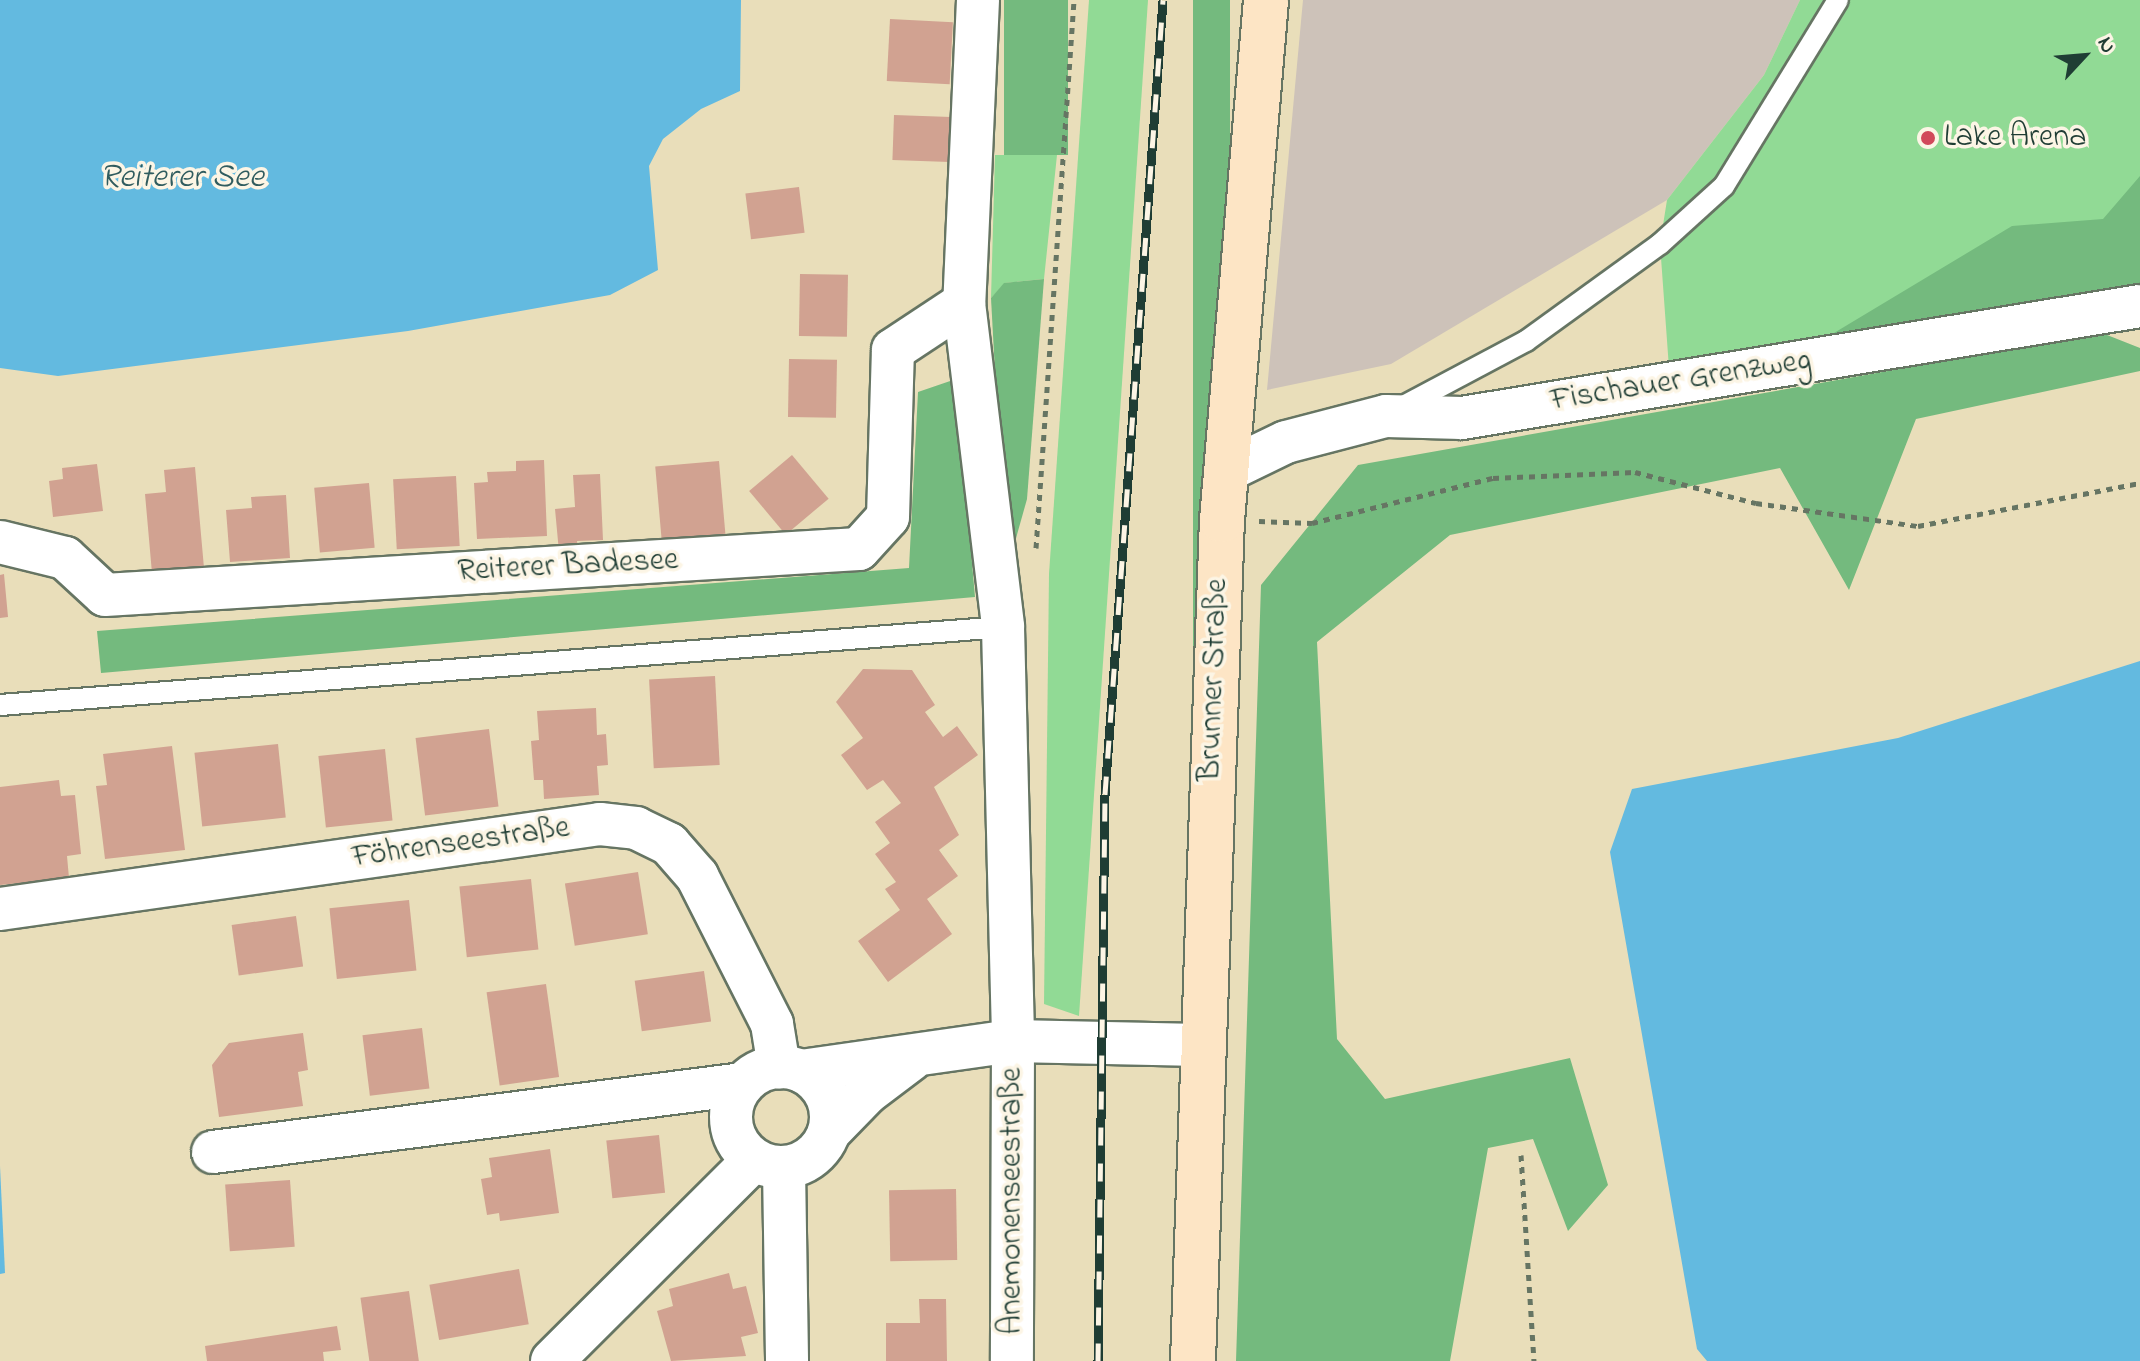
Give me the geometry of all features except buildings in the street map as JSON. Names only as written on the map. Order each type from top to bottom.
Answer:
[{"type":"main road","name":"Brunner Straße","points":[[1193,1361],[1200,1045],[1222,520],[1266,0]]},
{"type":"street","points":[[978,0],[964,303],[1003,627],[1013,1041]]},
{"type":"street","name":"Reiterer Badesee","points":[[0,542],[65,558],[105,595],[859,549],[888,517],[893,350],[964,303]]},
{"type":"street","name":"Fischauer Grenzweg","points":[[1228,470],[1286,442],[1386,416],[1462,418],[2140,306]]},
{"type":"street","name":"Föhrenseestraße","points":[[0,909],[600,824],[636,828],[669,844],[697,876],[772,1024],[774,1074]]},
{"type":"street","points":[[213,1152],[774,1074],[913,1058],[1013,1041],[1200,1045]]},
{"type":"street","name":"Anemonenseestraße","points":[[1012,1361],[1013,1041]]},
{"type":"street","points":[[552,1361],[769,1164],[812,1157],[829,1132],[867,1093],[913,1058]]},
{"type":"street","points":[[774,1074],[823,1090],[832,1118],[829,1132]]},
{"type":"street","points":[[774,1074],[734,1099],[733,1133],[769,1164],[787,1361]]},
{"type":"lane","points":[[1386,416],[1526,341],[1660,244],[1724,186],[1838,0]]},
{"type":"lane","points":[[0,705],[1003,627]]},
{"type":"path","points":[[999,583],[1034,577],[1074,0]]},
{"type":"path","points":[[1222,520],[1312,523],[1493,478],[1635,472],[1756,503],[1918,526],[2140,483]]},
{"type":"path","points":[[1521,1155],[1534,1361]]},
{"type":"shaded area","points":[[1303,0],[1800,0],[1764,75],[1667,200],[1391,364],[1267,390]]},
{"type":"green space","points":[[1004,0],[1068,0],[1068,155],[1004,155]]},
{"type":"green space","points":[[1089,0],[1148,0],[1079,1016],[1044,1004],[1049,574]]},
{"type":"green space","points":[[1193,0],[1230,0],[1230,997],[1193,997]]},
{"type":"green space","name":"Lake Arena","points":[[1800,0],[2140,0],[2140,299],[1669,368],[1660,244],[1667,200],[1764,75]]},
{"type":"green space","points":[[995,155],[1057,155],[1044,279],[1005,283],[991,298]]},
{"type":"green space","points":[[2140,176],[2140,299],[1809,348],[2012,226],[2103,219]]},
{"type":"green space","points":[[1044,279],[1027,499],[1006,574],[991,298],[1004,283]]},
{"type":"green space","points":[[2102,333],[2140,348],[2140,371],[1916,419],[1849,590],[1780,468],[1450,535],[1317,642],[1337,1039],[1385,1099],[1570,1058],[1608,1185],[1568,1231],[1533,1139],[1488,1148],[1450,1361],[1236,1361],[1261,585],[1358,465]]},
{"type":"green space","points":[[956,379],[975,597],[101,673],[97,631],[909,568],[918,392]]},
{"type":"water","name":"Reiterer See","points":[[0,0],[741,0],[740,91],[701,109],[663,139],[649,166],[658,270],[610,295],[408,331],[58,376],[0,368]]},
{"type":"water","points":[[2140,661],[2140,1361],[1707,1361],[1697,1349],[1610,852],[1632,789],[1898,738]]},
{"type":"water","points":[[0,1166],[5,1273],[0,1274]]},
{"type":"railway","points":[[1098,1361],[1105,794],[1163,0]]},
{"type":"place","name":"Lake Arena","points":[[1928,138]]}]
